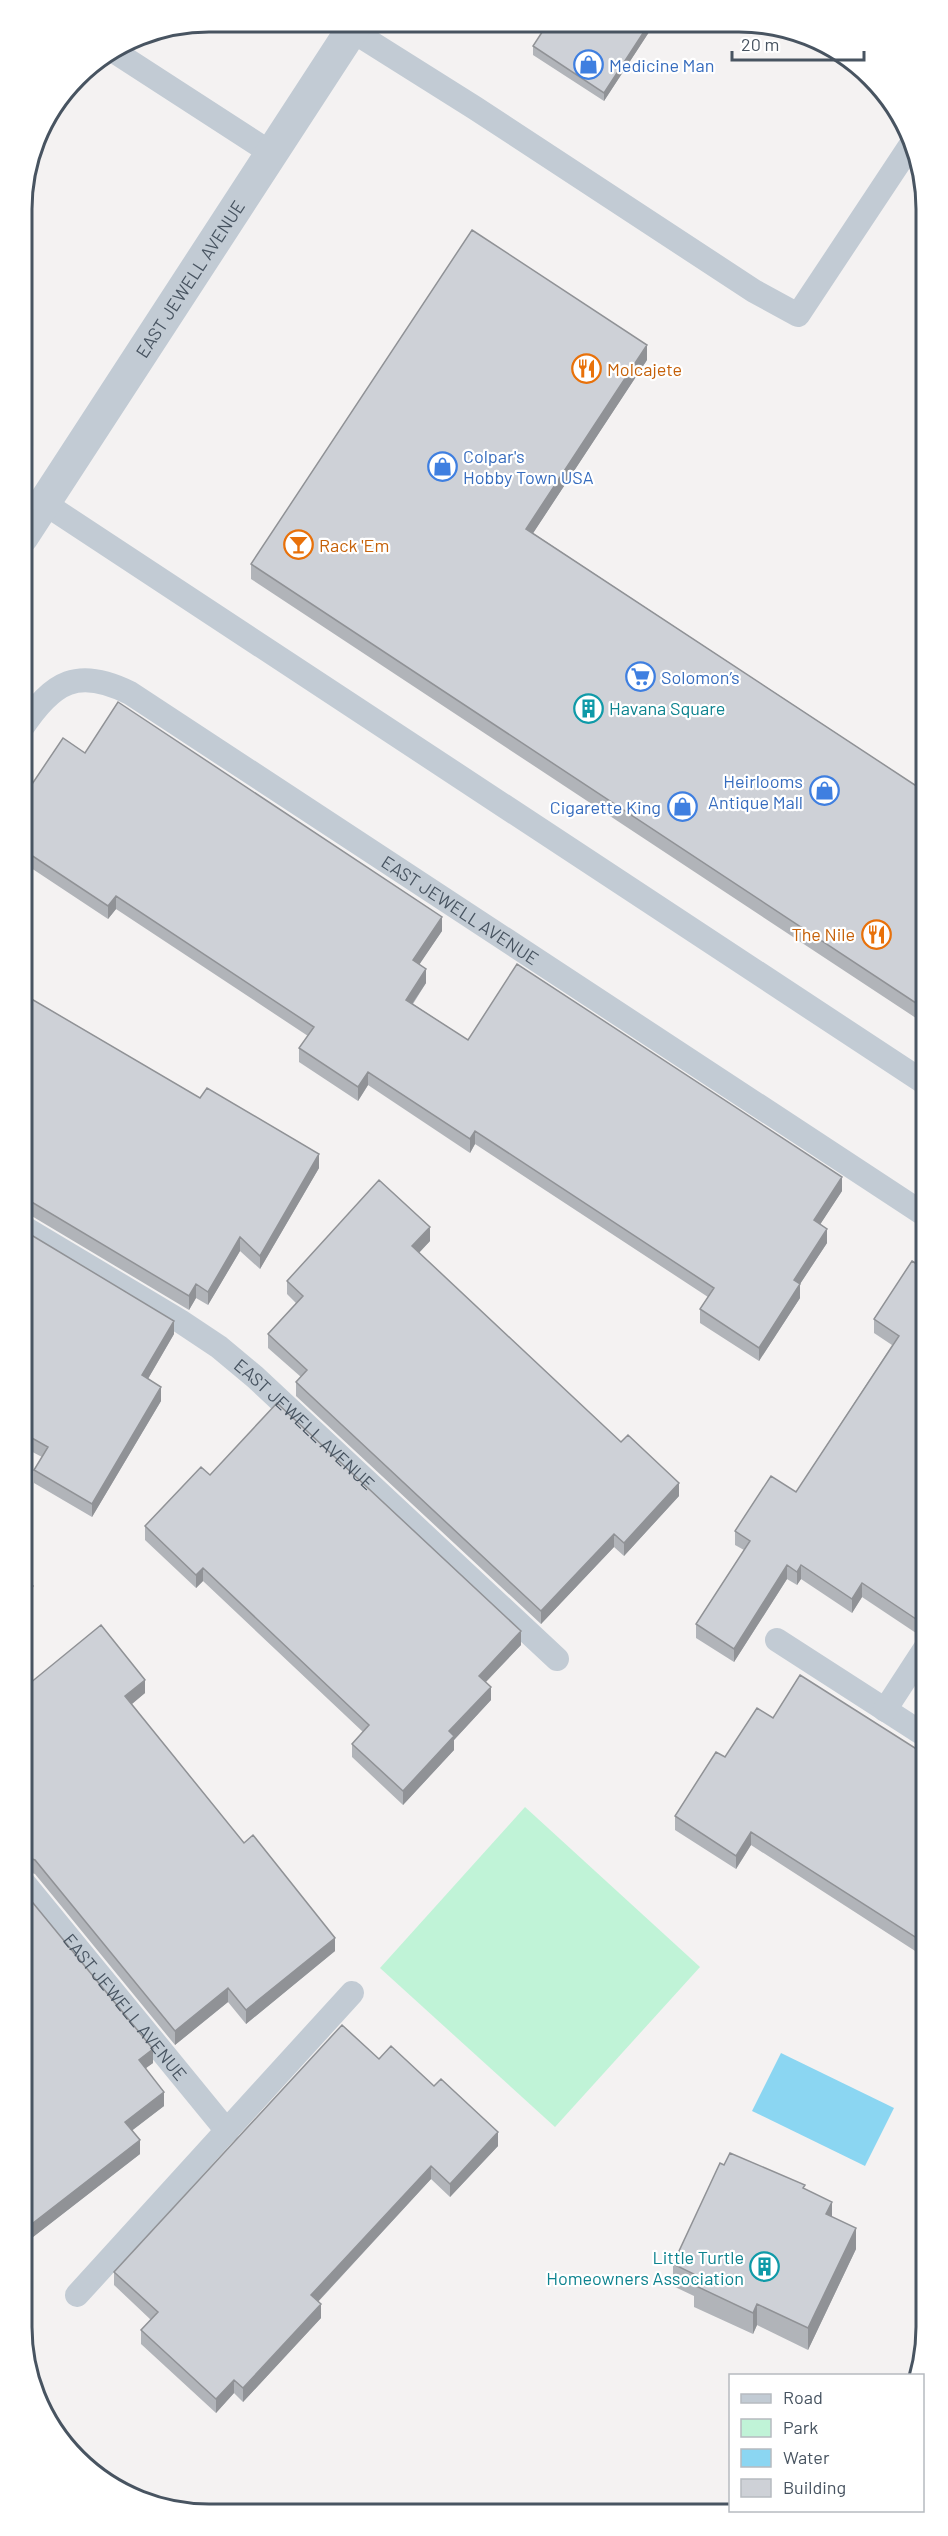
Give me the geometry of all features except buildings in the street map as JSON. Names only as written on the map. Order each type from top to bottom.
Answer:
[{"type":"street","name":"EAST JEWELL AVENUE","points":[[32,522],[350,32]]},
{"type":"lane","points":[[363,32],[453,94],[754,291],[798,315],[906,152]]},
{"type":"lane","points":[[119,56],[271,153]]},
{"type":"lane","points":[[44,503],[916,1077]]},
{"type":"lane","name":"EAST JEWELL AVENUE","points":[[32,715],[45,698],[63,684],[76,679],[101,681],[130,693],[916,1209]]},
{"type":"lane","name":"EAST JEWELL AVENUE","points":[[32,1232],[180,1321],[228,1354],[557,1659]]},
{"type":"lane","points":[[777,1640],[916,1730]]},
{"type":"lane","points":[[885,1710],[916,1662]]},
{"type":"lane","name":"EAST JEWELL AVENUE","points":[[31,1891],[226,2131]]},
{"type":"lane","points":[[77,2295],[352,1993]]},
{"type":"green space","points":[[525,1807],[700,1967],[555,2127],[380,1968]]},
{"type":"water","points":[[781,2053],[894,2108],[865,2166],[752,2111]]},
{"type":"place","name":"Medicine Man","points":[[588,65]]},
{"type":"place","name":"Molcajete","points":[[586,369]]},
{"type":"place","name":"Colpar's Hobby Town USA","points":[[442,466]]},
{"type":"place","name":"Rack 'Em","points":[[298,545]]},
{"type":"place","name":"Solomon’s","points":[[640,677]]},
{"type":"place","name":"Havana Square","points":[[588,708]]},
{"type":"place","name":"Heirlooms Antique Mall","points":[[824,791]]},
{"type":"place","name":"Cigarette King","points":[[682,807]]},
{"type":"place","name":"The Nile","points":[[876,934]]},
{"type":"place","name":"Little Turtle Homeowners Association","points":[[765,2267]]}]
